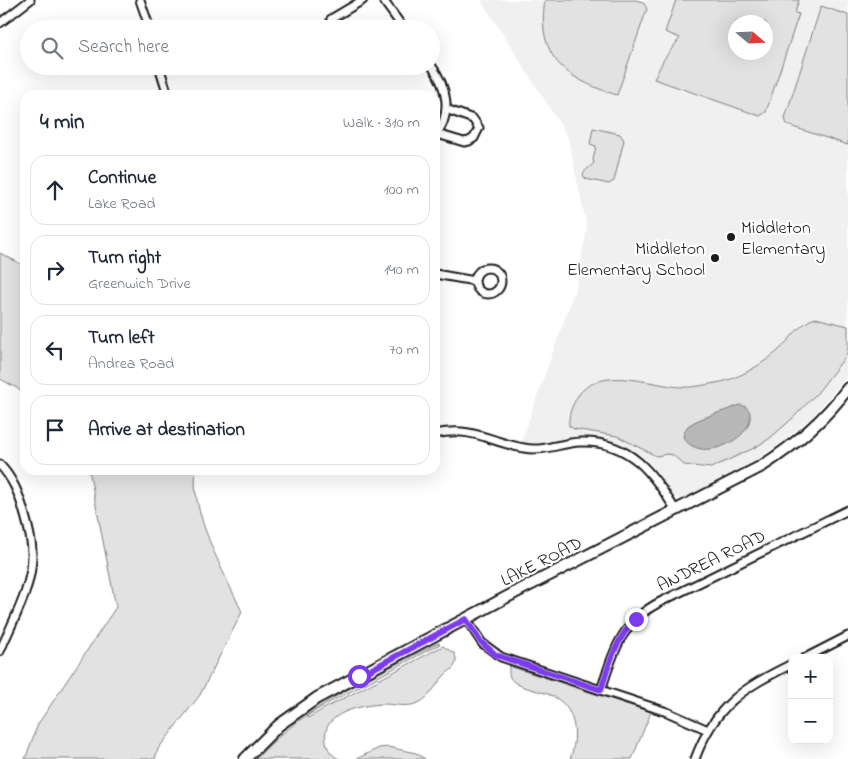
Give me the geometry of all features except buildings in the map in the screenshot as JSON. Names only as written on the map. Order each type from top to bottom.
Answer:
[{"type":"street","points":[[0,24],[30,0]]},
{"type":"street","points":[[140,0],[147,20]]},
{"type":"street","points":[[331,19],[363,0]]},
{"type":"street","points":[[383,0],[397,20]]},
{"type":"street","points":[[162,75],[166,90]]},
{"type":"street","points":[[437,75],[443,85],[446,109],[445,118],[440,127]]},
{"type":"street","points":[[440,136],[464,142],[469,141],[478,134],[479,128],[473,119],[446,109]]},
{"type":"street","points":[[440,275],[475,281]]},
{"type":"street","name":"LAKE ROAD","points":[[245,759],[276,727],[312,701],[466,619],[751,473],[778,456],[820,420],[848,388]]},
{"type":"street","points":[[440,433],[473,433],[524,448],[535,449],[580,442],[592,442],[610,447],[627,454],[646,467],[676,511]]},
{"type":"street","points":[[0,465],[11,479],[19,496],[29,530],[32,555],[29,582],[0,651]]},
{"type":"street","name":"ANDREA ROAD","points":[[601,690],[619,639],[627,627],[644,612],[848,510]]},
{"type":"street","points":[[466,619],[480,641],[496,655],[675,714],[708,730]]},
{"type":"street","points":[[812,654],[848,636]]},
{"type":"street","points":[[695,759],[708,730],[722,710],[742,691],[788,666]]},
{"type":"shaded area","name":"Middleton Elementary School","points":[[481,0],[848,0],[848,375],[813,416],[777,446],[745,467],[682,499],[674,497],[649,463],[636,453],[616,444],[586,437],[536,443],[521,442],[576,287],[587,228],[568,137]]},
{"type":"shaded area","points":[[545,0],[636,0],[643,2],[647,9],[617,95],[583,82],[558,63],[550,51],[545,37],[543,20]]},
{"type":"shaded area","points":[[676,0],[799,0],[795,13],[799,14],[766,112],[760,116],[654,79],[664,59],[680,38],[665,32]]},
{"type":"shaded area","points":[[821,6],[848,15],[848,145],[787,125],[785,118]]},
{"type":"shaded area","points":[[593,128],[620,134],[624,140],[614,181],[609,184],[586,179],[583,176],[584,172],[594,163],[596,146],[590,144]]},
{"type":"shaded area","points":[[0,253],[20,263],[20,391],[0,379]]},
{"type":"shaded area","points":[[816,318],[848,326],[848,351],[845,357],[818,392],[769,439],[711,468],[684,465],[673,455],[656,456],[617,436],[574,429],[569,426],[569,418],[577,397],[587,387],[598,381],[626,379],[685,387],[723,382],[765,361],[779,350],[800,327]]},
{"type":"shaded area","points":[[739,405],[744,406],[750,413],[748,426],[742,434],[728,444],[711,449],[695,448],[683,437],[686,428],[693,423]]},
{"type":"shaded area","points":[[90,475],[196,475],[195,486],[203,523],[218,561],[242,612],[200,695],[158,749],[155,759],[25,759],[38,724],[116,607]]},
{"type":"shaded area","points":[[438,643],[440,644],[307,716],[308,718],[443,646],[455,654],[456,664],[454,667],[422,701],[410,705],[383,704],[365,706],[355,708],[336,717],[326,731],[326,741],[330,752],[339,759],[256,759],[275,740],[318,707],[365,680]]},
{"type":"shaded area","points":[[509,666],[651,712],[632,759],[570,759],[573,750],[574,731],[573,722],[565,706],[550,695],[517,684],[510,678]]},
{"type":"shaded area","points":[[388,747],[416,753],[425,759],[356,759],[379,748]]},
{"type":"place","name":"Middleton Elementary","points":[[731,237]]},
{"type":"place","name":"Middleton Elementary School","points":[[715,258]]},
{"type":"route","points":[[359,676],[466,619],[480,641],[496,655],[601,690],[618,642],[625,630],[636,619]]}]
